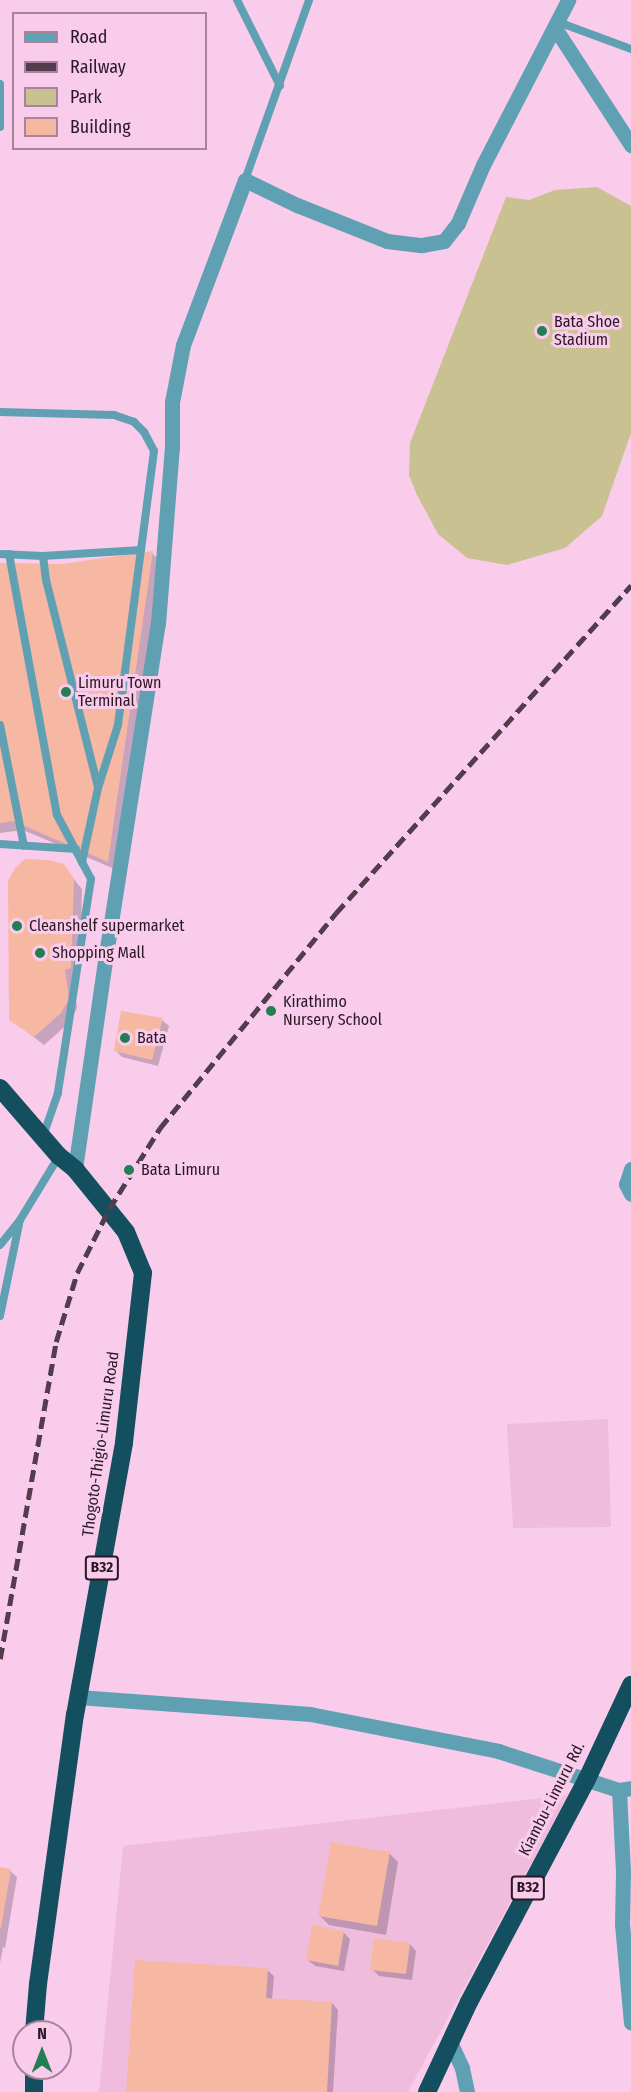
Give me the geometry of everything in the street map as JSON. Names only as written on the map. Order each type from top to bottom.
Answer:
[{"type":"highway","name":"Thogoto-Thigio-Limuru Road","points":[[0,1088],[42,1138],[75,1169],[126,1232],[143,1273],[124,1443],[78,1697],[35,2020]]},
{"type":"highway","name":"Kiambu-Limuru Rd.","points":[[427,2092],[528,1888],[587,1779],[631,1685]]},
{"type":"street","points":[[75,1169],[106,948],[158,624],[172,448],[172,402],[183,345],[244,180],[297,205],[387,241],[422,245],[444,241],[458,223],[483,165],[568,0]]},
{"type":"street","points":[[556,25],[631,145]]},
{"type":"street","points":[[631,1169],[626,1184],[631,1194]]},
{"type":"street","points":[[78,1697],[310,1714],[498,1751],[625,1789],[622,1924],[631,2023]]},
{"type":"street","points":[[450,2042],[462,2067],[467,2092]]},
{"type":"lane","points":[[237,0],[280,86]]},
{"type":"lane","points":[[244,180],[280,86],[309,0]]},
{"type":"lane","points":[[556,25],[631,49]]},
{"type":"lane","points":[[0,84],[0,127]]},
{"type":"lane","points":[[0,412],[114,415],[134,422],[144,432],[154,451],[118,724],[98,788],[82,862]]},
{"type":"lane","points":[[0,554],[43,556],[141,550]]},
{"type":"lane","points":[[9,554],[57,815],[91,879],[58,1093],[42,1138]]},
{"type":"lane","points":[[43,556],[46,580],[98,788]]},
{"type":"lane","points":[[0,725],[24,846]]},
{"type":"lane","points":[[0,844],[76,849]]},
{"type":"lane","points":[[0,1245],[20,1220],[59,1156]]},
{"type":"lane","points":[[0,1316],[20,1220]]},
{"type":"shaded area","points":[[608,1419],[611,1527],[513,1528],[507,1424]]},
{"type":"shaded area","points":[[568,1795],[408,2092],[99,2092],[123,1846]]},
{"type":"green space","name":"Bata Shoe Stadium","points":[[597,187],[631,206],[631,433],[602,516],[565,548],[507,565],[467,558],[438,534],[417,495],[409,475],[410,443],[506,197],[529,200],[555,190]]},
{"type":"building","name":"Limuru Town Terminal","points":[[153,551],[108,862],[13,821],[0,823],[0,563],[61,564]]},
{"type":"building","name":"Shopping Mall","points":[[25,859],[49,860],[64,864],[74,879],[71,968],[65,970],[69,999],[61,1013],[34,1037],[9,1020],[8,881],[15,868]]},
{"type":"building","points":[[121,1011],[163,1018],[152,1060],[114,1051]]},
{"type":"building","points":[[331,1842],[390,1852],[377,1926],[318,1916]]},
{"type":"building","points":[[0,1867],[11,1869],[1,1928],[0,1928]]},
{"type":"building","points":[[312,1925],[344,1931],[338,1966],[306,1960]]},
{"type":"building","points":[[374,1938],[410,1943],[406,1974],[370,1970]]},
{"type":"building","points":[[135,1960],[268,1968],[266,1998],[332,2002],[327,2092],[126,2092]]},
{"type":"railway","points":[[0,1659],[56,1342],[77,1273],[109,1209],[160,1128],[336,913],[631,585]]},
{"type":"place","name":"Bata Shoe Stadium","points":[[542,331]]},
{"type":"place","name":"Limuru Town Terminal","points":[[66,692]]},
{"type":"place","name":"Cleanshelf supermarket","points":[[17,926]]},
{"type":"place","name":"Shopping Mall","points":[[40,953]]},
{"type":"place","name":"Kirathimo Nursery School","points":[[271,1011]]},
{"type":"place","name":"Bata","points":[[125,1038]]},
{"type":"place","name":"Bata Limuru","points":[[129,1170]]}]
